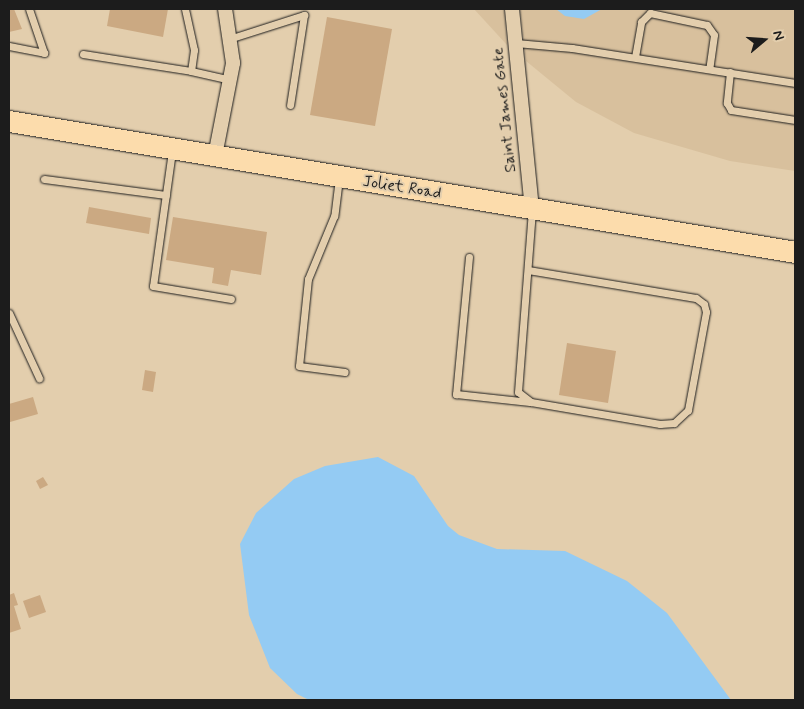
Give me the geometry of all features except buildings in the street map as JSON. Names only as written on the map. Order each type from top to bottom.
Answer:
[{"type":"main road","name":"Joliet Road","points":[[9,121],[339,178],[795,252]]},
{"type":"street","points":[[215,156],[231,80],[232,38],[225,9]]},
{"type":"street","name":"Saint James Gate","points":[[512,9],[532,209]]},
{"type":"lane","points":[[9,46],[44,53],[29,9]]},
{"type":"lane","points":[[185,9],[194,50],[191,71]]},
{"type":"lane","points":[[635,58],[641,22],[650,13],[707,25],[714,35],[709,69]]},
{"type":"lane","points":[[232,38],[304,15],[290,104]]},
{"type":"lane","points":[[516,43],[635,58],[795,83]]},
{"type":"lane","points":[[83,54],[191,71],[231,80]]},
{"type":"lane","points":[[730,72],[727,103],[731,110],[795,120]]},
{"type":"lane","points":[[172,148],[153,286],[231,299]]},
{"type":"lane","points":[[339,178],[334,216],[308,279],[299,366],[345,372]]},
{"type":"lane","points":[[44,179],[166,195]]},
{"type":"lane","points":[[531,402],[518,392],[517,379],[532,209]]},
{"type":"lane","points":[[469,257],[456,394],[531,402],[660,424],[674,423],[688,410],[694,394],[706,312],[704,304],[696,298],[528,270]]},
{"type":"lane","points":[[9,313],[39,378]]},
{"type":"shaded area","points":[[474,9],[504,9],[507,45]]},
{"type":"shaded area","points":[[520,9],[795,9],[795,171],[730,161],[634,133],[576,102],[526,61]]},
{"type":"water","points":[[556,9],[602,9],[584,19],[565,16]]},
{"type":"water","points":[[378,457],[414,476],[448,526],[459,535],[497,549],[565,551],[627,581],[667,613],[731,700],[309,700],[297,694],[270,668],[249,615],[240,544],[256,513],[294,479],[325,466]]}]
